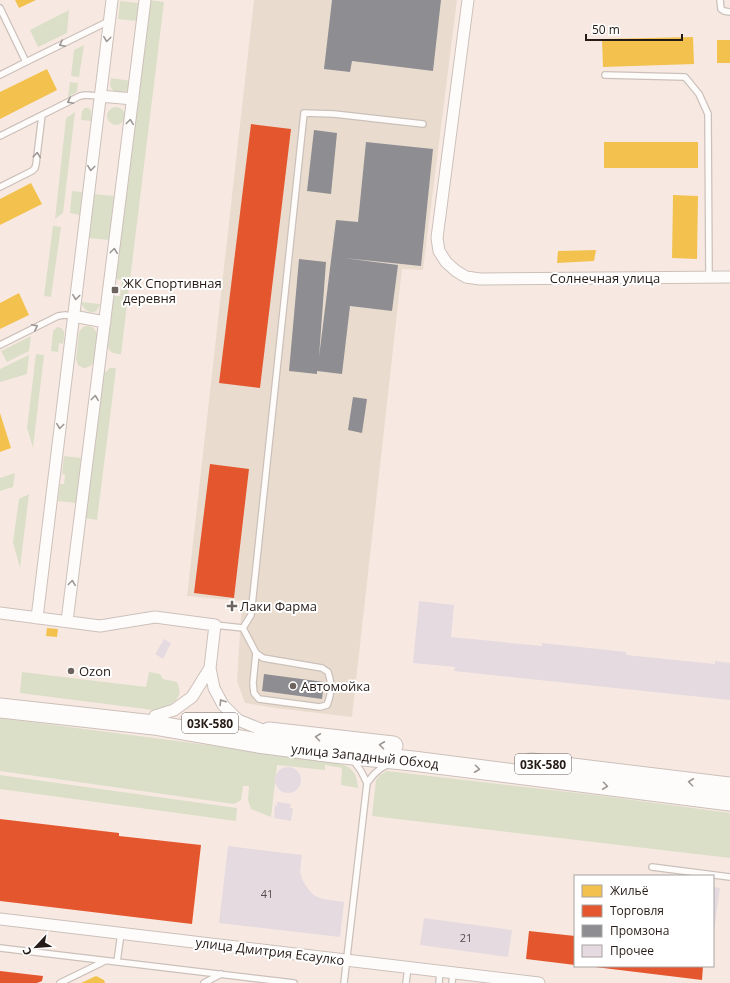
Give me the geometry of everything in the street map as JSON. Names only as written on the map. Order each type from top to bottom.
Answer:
[{"type":"highway","name":"улица Западный Обход","points":[[0,696],[264,731],[730,787]]},
{"type":"highway","name":"улица Западный Обход","points":[[0,708],[154,725],[258,743],[400,759],[730,801]]},
{"type":"street","points":[[37,618],[112,0]]},
{"type":"street","points":[[67,621],[145,0]]},
{"type":"street","name":"Солнечная улица","points":[[468,0],[437,238],[439,251],[446,262],[466,277],[480,279],[730,277]]},
{"type":"street","points":[[100,96],[133,100]]},
{"type":"street","points":[[73,316],[105,322]]},
{"type":"street","points":[[0,613],[100,626],[155,617],[215,624],[210,668],[214,688],[223,706],[238,720],[264,731]]},
{"type":"street","points":[[155,716],[174,710],[192,697],[210,668]]},
{"type":"street","name":"улица Дмитрия Есаулко","points":[[0,919],[440,971],[453,978],[539,983]]},
{"type":"lane","points":[[720,0],[721,9],[730,12]]},
{"type":"lane","points":[[0,8],[26,62]]},
{"type":"lane","points":[[0,75],[109,20]]},
{"type":"lane","points":[[605,75],[685,77],[699,94],[708,114],[709,277]]},
{"type":"lane","points":[[0,136],[80,96],[100,96]]},
{"type":"lane","points":[[243,628],[250,615],[304,113],[334,114],[423,124]]},
{"type":"lane","points":[[0,187],[32,171],[35,168],[42,115]]},
{"type":"lane","points":[[0,345],[58,316],[73,316]]},
{"type":"lane","points":[[215,624],[243,628]]},
{"type":"lane","points":[[243,628],[256,653],[263,658],[322,668],[328,672],[332,682],[328,705],[320,707],[260,699],[254,693],[252,683],[256,653]]},
{"type":"lane","points":[[347,754],[354,760],[367,783]]},
{"type":"lane","points":[[344,983],[367,783],[372,775],[381,768],[400,759]]},
{"type":"lane","points":[[652,867],[730,877]]},
{"type":"lane","points":[[117,962],[121,933]]},
{"type":"lane","points":[[0,948],[294,983]]},
{"type":"lane","points":[[60,983],[105,961]]},
{"type":"lane","points":[[406,983],[408,967]]},
{"type":"lane","points":[[438,983],[440,971]]},
{"type":"lane","points":[[204,983],[222,974]]},
{"type":"lane","points":[[228,975],[232,983]]},
{"type":"shaded area","points":[[254,0],[457,0],[423,270],[402,269],[352,717],[245,703],[237,681],[242,601],[187,596]]},
{"type":"green space","points":[[150,0],[164,2],[121,354],[119,354],[111,352],[108,346],[114,296],[120,296],[122,280],[116,279]]},
{"type":"green space","points":[[120,1],[139,3],[137,21],[118,19]]},
{"type":"green space","points":[[69,10],[67,33],[38,47],[30,30]]},
{"type":"green space","points":[[84,45],[79,77],[71,76],[74,50]]},
{"type":"green space","points":[[111,78],[131,81],[125,92],[116,92],[111,88]]},
{"type":"green space","points":[[70,82],[78,83],[77,92],[68,97]]},
{"type":"green space","points":[[112,107],[120,107],[125,112],[123,123],[120,125],[112,125],[107,120],[107,112]]},
{"type":"green space","points":[[85,108],[91,110],[91,121],[81,120],[82,111]]},
{"type":"green space","points":[[75,112],[63,213],[55,219],[66,118]]},
{"type":"green space","points":[[72,191],[82,192],[80,215],[70,213]]},
{"type":"green space","points":[[94,194],[114,196],[109,240],[89,238]]},
{"type":"green space","points":[[53,226],[61,227],[51,297],[44,296]]},
{"type":"green space","points":[[81,302],[100,304],[96,311],[90,312],[85,309]]},
{"type":"green space","points":[[86,326],[93,328],[97,334],[94,361],[87,368],[83,368],[78,365],[76,359],[79,332]]},
{"type":"green space","points":[[57,327],[64,331],[63,344],[59,343],[58,352],[51,351],[53,331]]},
{"type":"green space","points":[[31,336],[29,351],[7,362],[1,351]]},
{"type":"green space","points":[[36,354],[44,355],[33,448],[27,428]]},
{"type":"green space","points":[[29,355],[27,374],[0,382],[0,369]]},
{"type":"green space","points":[[110,368],[116,369],[97,520],[84,518],[102,375]]},
{"type":"green space","points":[[64,456],[81,458],[76,503],[58,501],[60,484],[64,484],[65,475],[62,474]]},
{"type":"green space","points":[[15,473],[13,487],[0,491],[0,478]]},
{"type":"green space","points":[[29,494],[20,568],[13,542],[19,499]]},
{"type":"green space","points":[[22,672],[146,687],[149,672],[160,674],[163,679],[177,682],[179,694],[177,699],[170,705],[153,710],[20,693]]},
{"type":"green space","points":[[0,718],[332,761],[351,769],[354,772],[358,788],[341,785],[342,768],[325,765],[325,770],[277,765],[271,817],[251,809],[248,800],[249,786],[243,786],[241,800],[234,804],[0,771]]},
{"type":"green space","points":[[387,771],[603,796],[730,813],[730,858],[372,816],[376,780],[380,775]]},
{"type":"green space","points":[[0,775],[237,808],[236,821],[0,789]]},
{"type":"building: Жильё","points":[[15,0],[36,0],[19,8]]},
{"type":"building: Жильё","points":[[693,37],[694,64],[603,67],[602,39]]},
{"type":"building: Жильё","points":[[717,40],[730,40],[730,63],[717,63]]},
{"type":"building: Жильё","points":[[47,69],[57,90],[0,119],[0,92]]},
{"type":"building: Жильё","points":[[604,142],[698,142],[698,168],[604,168]]},
{"type":"building: Жильё","points":[[31,183],[42,204],[0,225],[0,199]]},
{"type":"building: Жильё","points":[[673,195],[698,196],[697,259],[672,258]]},
{"type":"building: Жильё","points":[[596,250],[594,261],[557,263],[558,251]]},
{"type":"building: Жильё","points":[[19,293],[29,315],[0,329],[0,303]]},
{"type":"building: Жильё","points":[[0,413],[11,448],[0,452]]},
{"type":"building: Жильё","points":[[47,628],[58,629],[57,637],[46,636]]},
{"type":"building: Жильё","points":[[96,976],[104,980],[105,983],[81,983]]},
{"type":"building: Торговля","points":[[251,124],[291,129],[260,388],[219,383]]},
{"type":"building: Торговля","points":[[210,464],[249,469],[234,598],[194,593]]},
{"type":"building: Торговля","points":[[0,819],[119,833],[119,836],[201,845],[192,924],[0,901]]},
{"type":"building: Торговля","points":[[529,931],[574,936],[574,965],[526,959]]},
{"type":"building: Торговля","points":[[595,967],[703,967],[702,980]]},
{"type":"building: Торговля","points":[[0,971],[43,976],[42,981],[37,983],[0,983]]},
{"type":"building: Промзона","points":[[332,0],[441,0],[433,71],[352,61],[350,72],[324,69]]},
{"type":"building: Промзона","points":[[314,130],[337,133],[331,194],[307,191]]},
{"type":"building: Промзона","points":[[366,142],[433,149],[421,266],[344,258],[398,265],[392,311],[350,306],[342,374],[317,371],[317,374],[289,371],[299,259],[326,262],[319,357],[336,220],[358,222]]},
{"type":"building: Промзона","points":[[353,397],[367,399],[362,433],[348,430]]},
{"type":"building: Промзона","name":"Автомойка","points":[[264,674],[324,682],[322,699],[262,691]]},
{"type":"building: Прочее","points":[[419,601],[454,605],[451,637],[542,646],[542,643],[626,652],[626,655],[715,664],[715,661],[730,663],[730,700],[454,671],[455,667],[413,663]]},
{"type":"building: Прочее","points":[[164,639],[171,643],[163,659],[155,654]]},
{"type":"building: Прочее","points":[[288,767],[297,771],[301,780],[297,789],[288,793],[279,789],[275,780],[279,771]]},
{"type":"building: Прочее","points":[[277,802],[291,804],[290,808],[293,808],[291,821],[274,818],[275,805],[277,806]]},
{"type":"building: Прочее","points":[[228,846],[302,855],[300,872],[308,889],[315,896],[323,899],[344,902],[340,937],[219,923]]},
{"type":"building: Прочее","points":[[714,887],[720,888],[714,931]]},
{"type":"building: Прочее","points":[[424,918],[512,930],[508,957],[420,945]]},
{"type":"place","name":"ЖК Спортивная деревня","points":[[115,290]]},
{"type":"place","name":"Лаки Фарма","points":[[232,606]]},
{"type":"place","name":"Ozon","points":[[71,671]]},
{"type":"place","name":"Автомойка","points":[[293,686]]}]
